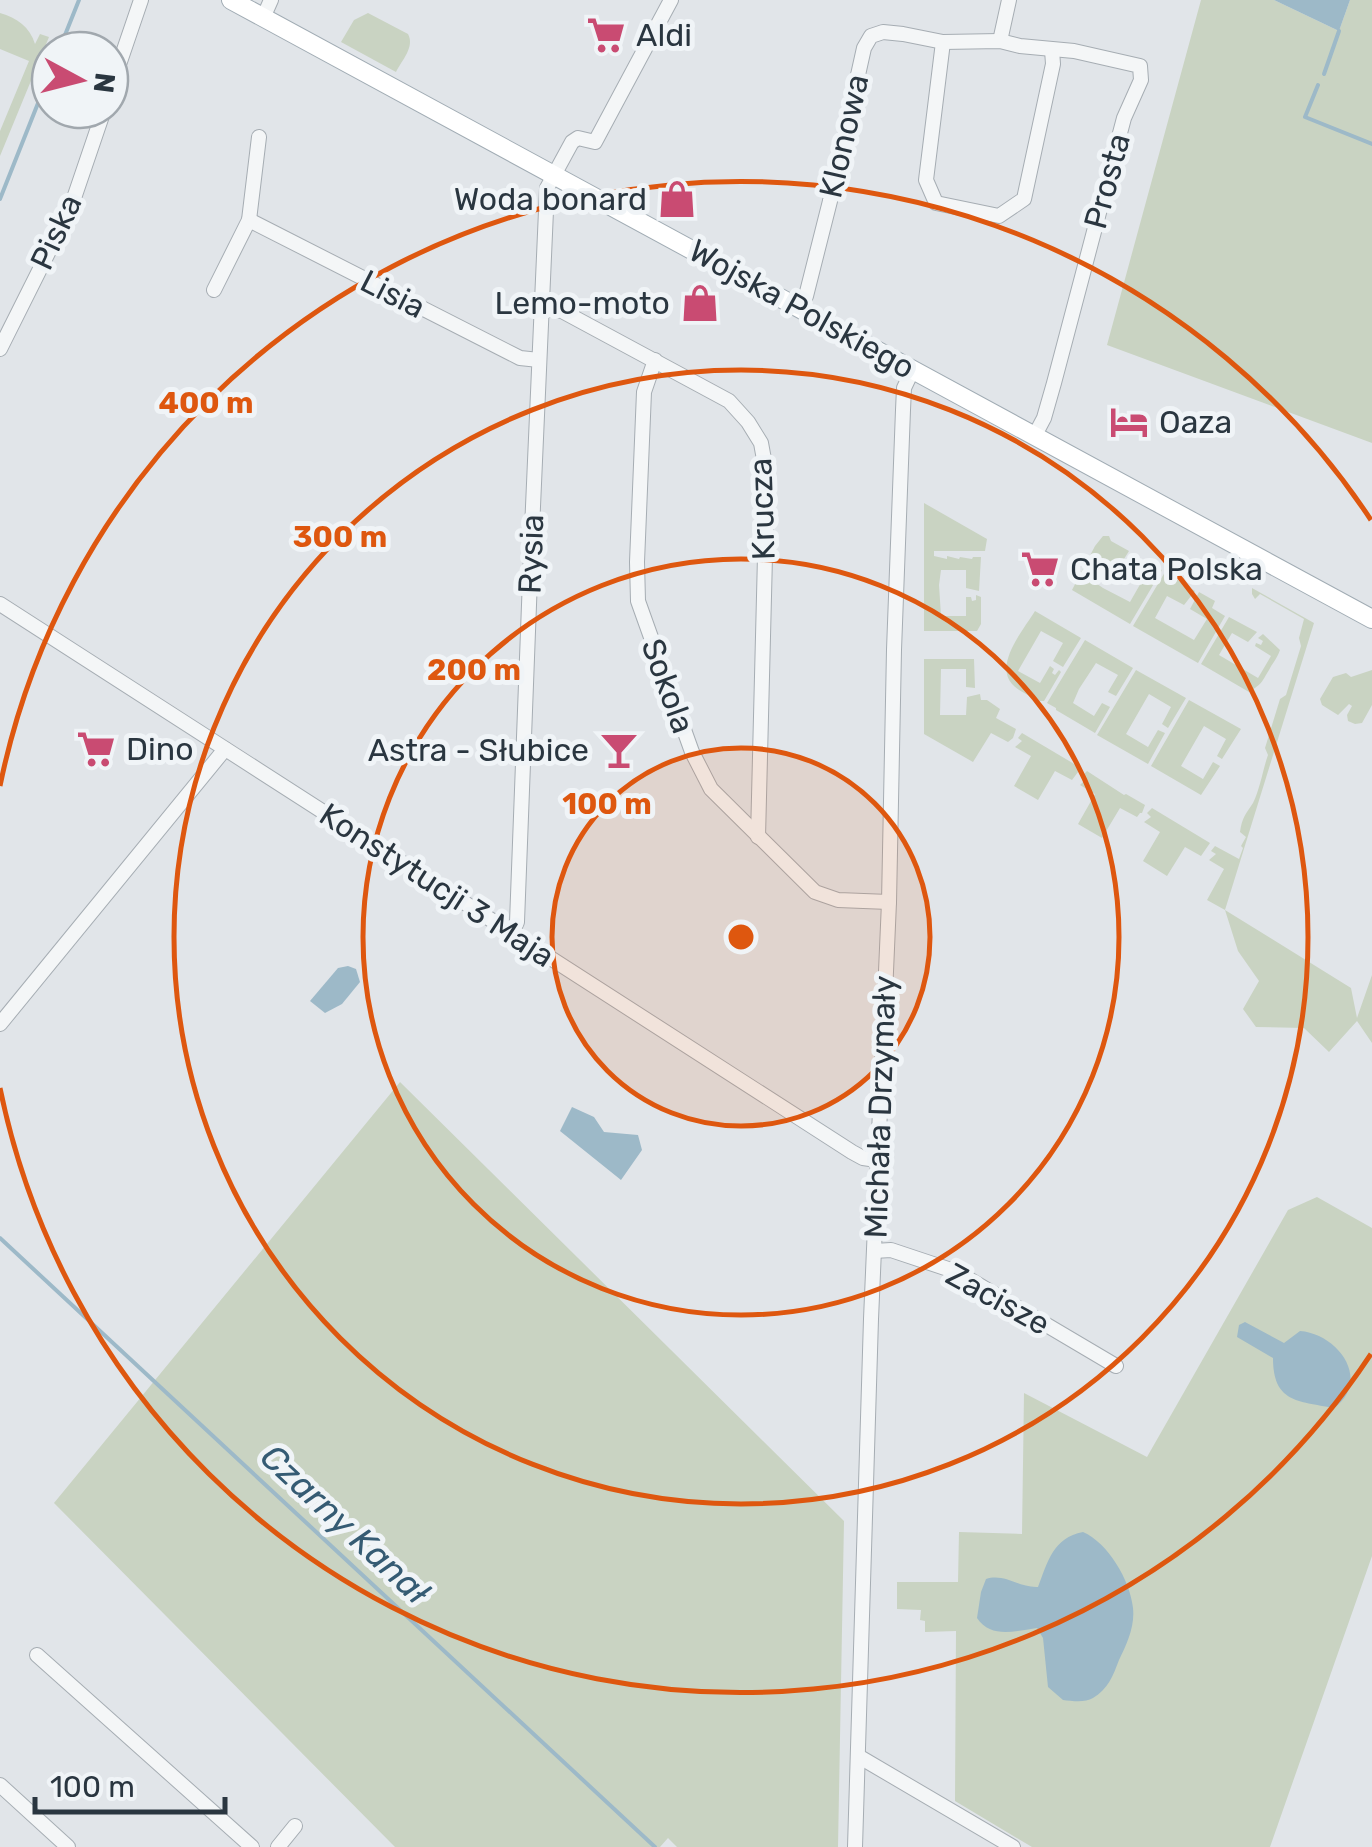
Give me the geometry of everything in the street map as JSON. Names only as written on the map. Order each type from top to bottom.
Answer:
[{"type":"main road","name":"Wojska Polskiego","points":[[234,1],[267,9],[554,174],[1372,619]]},
{"type":"street","points":[[130,32],[141,0]]},
{"type":"street","points":[[554,174],[572,142],[578,138],[596,142],[671,0]]},
{"type":"street","points":[[1000,41],[1008,0]]},
{"type":"street","name":"Klonowa","points":[[800,308],[830,201],[864,48],[871,36],[883,32],[943,42],[1000,41]]},
{"type":"street","name":"Prosta","points":[[1000,41],[1074,51],[1140,66],[1142,80],[1124,118],[1054,383],[1044,418],[1034,435]]},
{"type":"street","points":[[943,42],[926,180],[936,204],[999,216],[1024,200],[1053,64],[1052,50]]},
{"type":"street","name":"Piska","points":[[0,349],[71,207],[97,130]]},
{"type":"street","points":[[214,290],[249,220],[259,138]]},
{"type":"street","name":"Rysia","points":[[512,934],[517,922],[545,204],[554,174]]},
{"type":"street","name":"Lisia","points":[[249,220],[520,358],[539,360]]},
{"type":"street","name":"Krucza","points":[[542,308],[562,311],[729,402],[761,443],[768,476],[758,837]]},
{"type":"street","name":"Sokola","points":[[655,360],[644,392],[638,601],[692,752],[711,788],[815,892],[838,900],[889,902]]},
{"type":"street","name":"Michała Drzymały","points":[[855,1847],[903,410],[904,388],[913,370]]},
{"type":"street","name":"Konstytucji 3 Maja","points":[[0,604],[852,1152],[877,1160]]},
{"type":"street","points":[[0,1024],[225,749]]},
{"type":"street","name":"Zacisze","points":[[874,1251],[891,1250],[957,1272],[1116,1366]]},
{"type":"street","points":[[37,1655],[252,1847]]},
{"type":"street","points":[[858,1756],[1013,1847]]},
{"type":"street","points":[[0,1785],[68,1847]]},
{"type":"street","points":[[278,1847],[295,1826]]},
{"type":"green space","points":[[1201,0],[1274,0],[1339,31],[1350,0],[1372,0],[1372,443],[1107,345]]},
{"type":"green space","points":[[0,13],[22,24],[30,33],[30,83],[0,156],[0,131],[29,61],[0,49]]},
{"type":"green space","points":[[368,13],[408,34],[409,49],[396,72],[341,42],[354,20]]},
{"type":"green space","points":[[924,503],[987,539],[985,551],[934,551],[934,556],[947,559],[981,557],[979,591],[966,588],[966,570],[941,570],[939,585],[941,616],[966,616],[966,597],[972,601],[976,595],[981,597],[981,624],[977,631],[924,631]]},
{"type":"green space","points":[[1103,536],[1129,551],[1119,567],[1103,558],[1090,579],[1103,588],[1130,602],[1142,581],[1126,571],[1133,556],[1162,570],[1130,624],[1072,590]]},
{"type":"green space","points":[[1165,572],[1195,591],[1184,605],[1167,596],[1155,618],[1194,640],[1207,619],[1190,609],[1199,592],[1215,601],[1212,608],[1225,616],[1198,663],[1133,626]]},
{"type":"green space","points":[[1252,588],[1314,623],[1225,910],[1207,900],[1224,869],[1209,860],[1216,854],[1211,851],[1215,846],[1239,859],[1246,837],[1240,832],[1242,823],[1260,785],[1268,755],[1265,748],[1301,646],[1304,619],[1260,594],[1255,599]]},
{"type":"green space","points":[[1035,611],[1081,638],[1063,667],[1053,661],[1063,643],[1041,631],[1018,671],[1040,683],[1050,666],[1055,675],[1061,672],[1044,701],[1012,684],[1006,667]]},
{"type":"green space","points":[[1229,617],[1257,632],[1248,642],[1232,633],[1219,655],[1258,678],[1271,656],[1255,646],[1263,641],[1258,638],[1263,634],[1280,650],[1261,682],[1249,692],[1201,664]]},
{"type":"green space","points":[[1085,640],[1133,668],[1116,696],[1108,692],[1118,675],[1096,663],[1079,689],[1073,703],[1094,716],[1102,703],[1110,707],[1095,733],[1047,703]]},
{"type":"green space","points":[[924,659],[974,659],[975,688],[966,687],[966,669],[941,669],[940,715],[966,715],[967,697],[980,694],[981,700],[1000,709],[996,718],[1016,729],[1013,738],[1008,742],[991,733],[973,762],[924,734]]},
{"type":"green space","points":[[1136,670],[1186,698],[1168,728],[1162,724],[1171,707],[1149,694],[1126,734],[1148,747],[1158,730],[1165,733],[1148,764],[1097,735]]},
{"type":"green space","points":[[1372,670],[1372,705],[1362,723],[1348,721],[1352,706],[1349,704],[1338,715],[1322,705],[1320,699],[1333,677],[1346,673],[1351,677]]},
{"type":"green space","points":[[1189,700],[1241,729],[1222,759],[1217,756],[1226,739],[1204,726],[1181,766],[1203,779],[1213,762],[1220,766],[1201,795],[1151,766]]},
{"type":"green space","points":[[1022,733],[1081,768],[1072,780],[1055,771],[1038,800],[1014,786],[1031,756],[1015,747],[1022,741],[1018,738]]},
{"type":"green space","points":[[1087,771],[1145,805],[1142,813],[1137,817],[1120,808],[1102,838],[1078,824],[1095,794],[1080,785]]},
{"type":"green space","points":[[1152,808],[1210,843],[1201,856],[1185,847],[1167,876],[1143,861],[1160,832],[1144,822],[1151,817],[1147,813]]},
{"type":"green space","points":[[1225,910],[1351,988],[1357,1018],[1372,975],[1372,1043],[1357,1021],[1329,1052],[1304,1028],[1256,1027],[1243,1009],[1259,981],[1238,951]]},
{"type":"green space","points":[[400,1082],[844,1521],[838,1847],[677,1847],[668,1838],[660,1847],[395,1847],[54,1503]]},
{"type":"green space","points":[[1317,1197],[1372,1228],[1372,1556],[1270,1847],[1032,1847],[955,1801],[956,1631],[925,1632],[921,1610],[897,1609],[897,1582],[958,1582],[959,1532],[1022,1534],[1024,1393],[1147,1457],[1288,1210]]},
{"type":"water","points":[[1274,0],[1350,0],[1339,31]]},
{"type":"water","points":[[338,968],[356,969],[360,982],[342,1004],[325,1013],[310,1001]]},
{"type":"water","points":[[572,1107],[594,1117],[604,1132],[638,1135],[642,1150],[621,1180],[560,1131]]},
{"type":"water","points":[[1245,1322],[1284,1343],[1300,1331],[1327,1340],[1346,1360],[1350,1372],[1345,1397],[1334,1408],[1290,1397],[1277,1383],[1273,1358],[1237,1337],[1239,1325]]},
{"type":"water","points":[[1083,1532],[1101,1545],[1116,1564],[1131,1597],[1133,1615],[1132,1628],[1106,1686],[1090,1700],[1074,1701],[1063,1700],[1048,1687],[1043,1638],[1037,1628],[996,1631],[977,1618],[986,1579],[1038,1587],[1058,1545]]},
{"type":"waterway","points":[[67,30],[79,0]]},
{"type":"waterway","points":[[1324,74],[1339,31]]},
{"type":"waterway","points":[[1318,85],[1305,117],[1372,144]]},
{"type":"waterway","points":[[0,199],[30,123]]},
{"type":"waterway","name":"Czarny Kanał","points":[[0,1238],[655,1847]]},
{"type":"place","name":"Aldi","points":[[606,35]]},
{"type":"place","name":"Woda bonard","points":[[677,199]]},
{"type":"place","name":"Lemo-moto","points":[[700,303]]},
{"type":"place","name":"Oaza","points":[[1129,422]]},
{"type":"place","name":"Chata Polska","points":[[1040,569]]},
{"type":"place","name":"Dino","points":[[96,749]]},
{"type":"place","name":"Astra - Słubice","points":[[619,750]]}]
